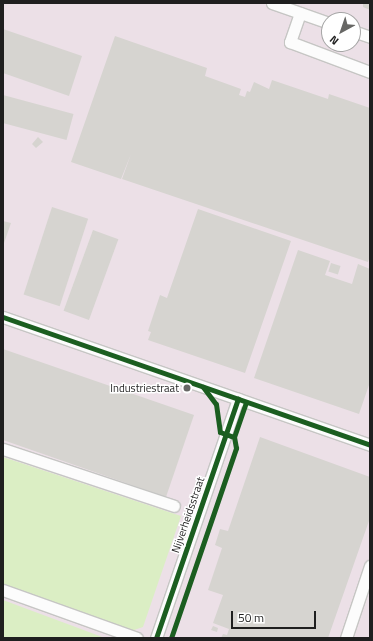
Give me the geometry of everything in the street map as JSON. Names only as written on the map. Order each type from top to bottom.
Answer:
[{"type":"street","points":[[272,3],[321,20]]},
{"type":"street","points":[[300,13],[290,42],[370,72]]},
{"type":"street","points":[[3,318],[370,445]]},
{"type":"street","name":"Nijverheidsstraat","points":[[156,638],[238,399]]},
{"type":"street","points":[[3,449],[174,506]]},
{"type":"street","points":[[346,638],[370,566]]},
{"type":"street","points":[[3,590],[137,638]]},
{"type":"shaded area","points":[[3,3],[370,3],[370,638],[3,638]]},
{"type":"green space","points":[[3,457],[181,516],[143,627],[131,631],[3,584]]},
{"type":"green space","points":[[3,600],[105,638],[3,638]]},
{"type":"building","points":[[363,3],[370,3],[370,10],[363,7]]},
{"type":"building","points":[[3,29],[82,56],[69,96],[3,73]]},
{"type":"building","points":[[115,36],[207,68],[205,76],[241,89],[239,95],[245,97],[247,91],[250,92],[254,82],[269,89],[272,80],[328,99],[329,94],[370,108],[370,256],[368,262],[122,179],[131,154],[121,179],[71,162]]},
{"type":"building","points":[[3,95],[74,114],[67,140],[3,123]]},
{"type":"building","points":[[38,137],[43,142],[36,148],[32,144]]},
{"type":"building","points":[[52,207],[88,219],[60,306],[24,294]]},
{"type":"building","points":[[198,209],[291,241],[245,373],[148,340],[151,332],[148,331],[160,295],[167,298]]},
{"type":"building","points":[[3,221],[11,223],[3,246]]},
{"type":"building","points":[[93,230],[118,239],[89,320],[64,311]]},
{"type":"building","points":[[298,250],[330,261],[325,275],[352,284],[358,264],[370,269],[370,382],[359,414],[254,378]]},
{"type":"building","points":[[331,263],[341,266],[338,275],[328,272]]},
{"type":"building","points":[[3,349],[194,415],[166,497],[3,440]]},
{"type":"building","points":[[260,437],[370,477],[370,518],[328,638],[221,638],[223,634],[227,635],[229,629],[213,623],[223,595],[208,590],[222,548],[215,545],[220,529],[228,531]]},
{"type":"building","points":[[213,626],[218,628],[217,632],[211,630]]},
{"type":"cycle path","points":[[3,317],[370,445]]},
{"type":"cycle path","points":[[203,387],[216,404],[220,432],[231,436]]},
{"type":"cycle path","points":[[156,638],[238,399]]},
{"type":"cycle path","points":[[171,638],[236,448],[234,437],[246,402]]},
{"type":"place","name":"Industriestraat","points":[[187,388]]}]
